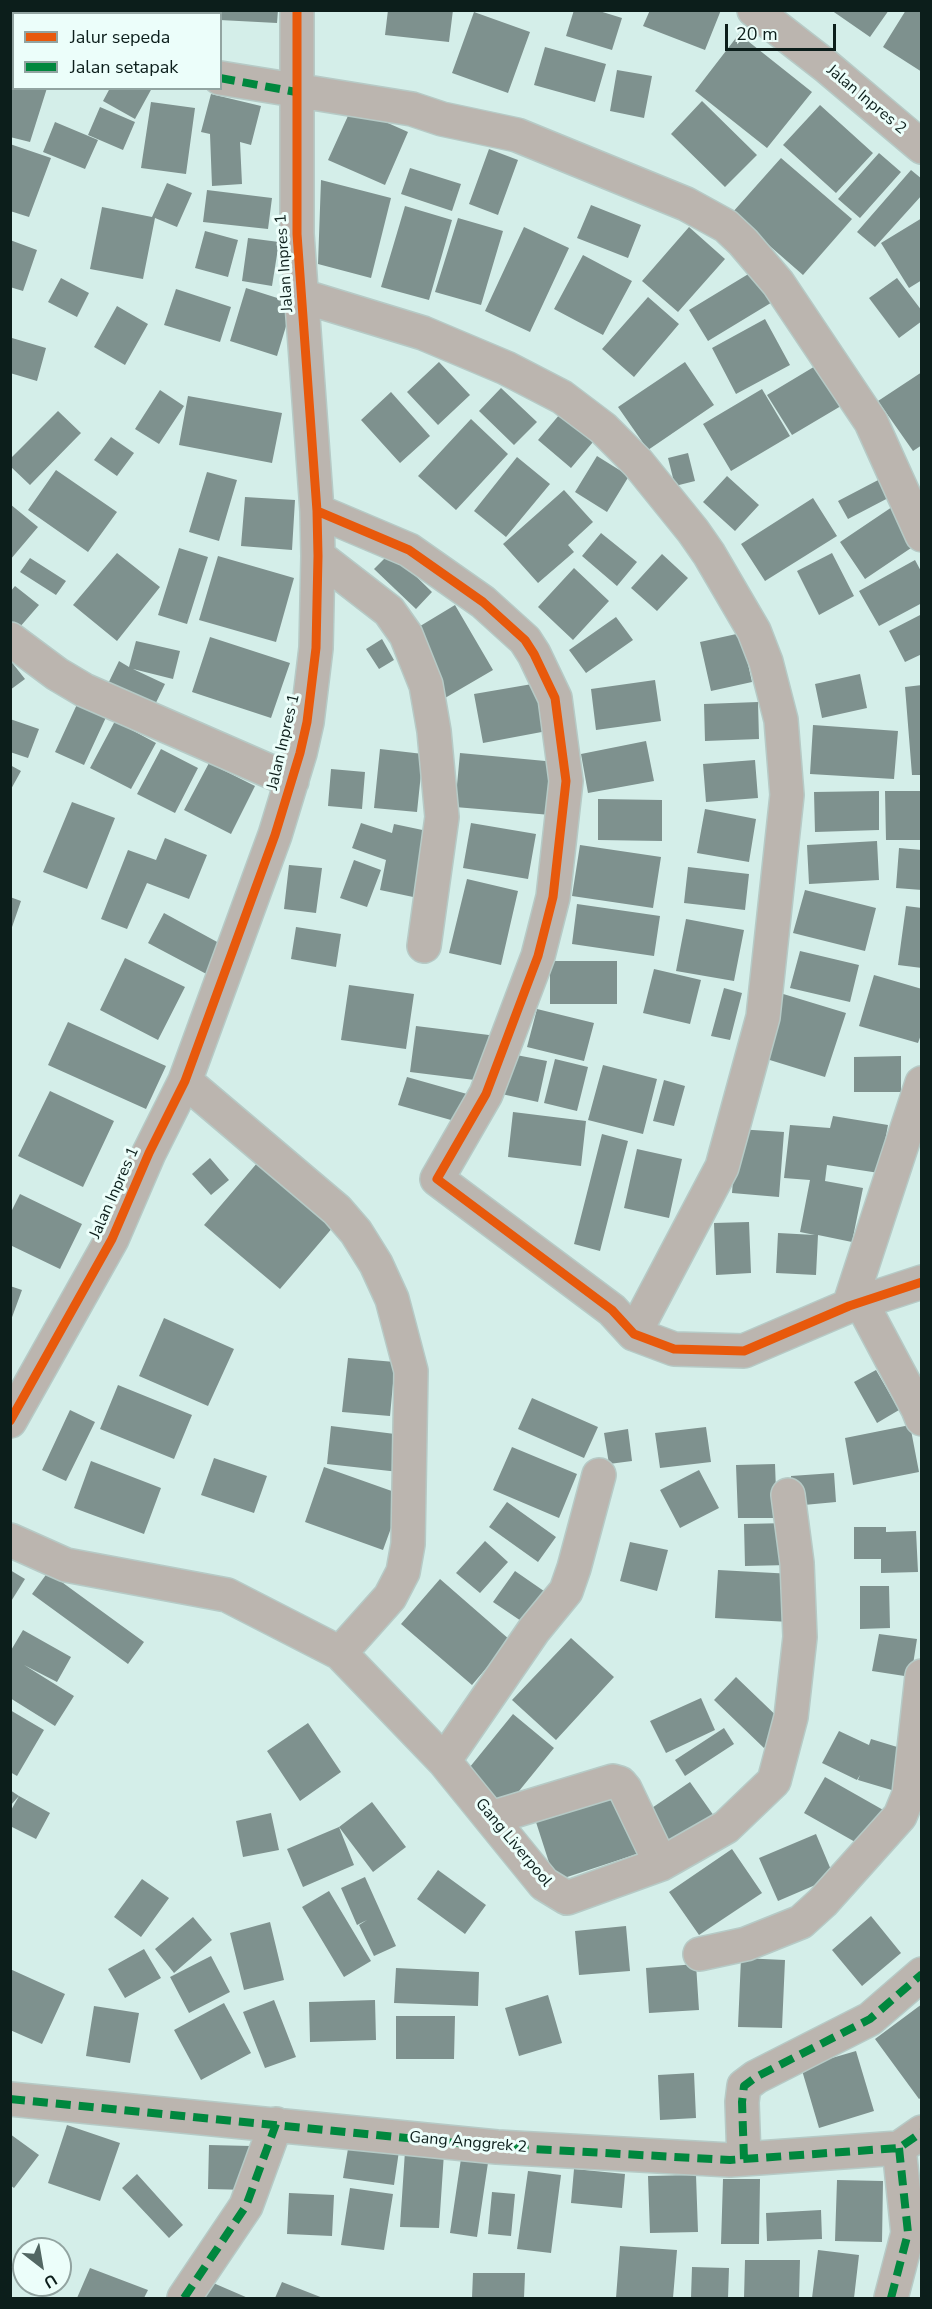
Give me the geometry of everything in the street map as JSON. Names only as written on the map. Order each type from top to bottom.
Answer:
[{"type":"street","name":"Jalan Inpres 1","points":[[10,1421],[112,1239],[149,1153],[185,1081],[275,835],[307,722],[316,648],[318,556],[317,511],[297,234],[297,10]]},
{"type":"street","name":"Jalan Inpres 2","points":[[754,10],[826,66],[921,147]]},
{"type":"street","points":[[222,78],[412,109],[517,135],[591,163],[686,204],[726,226],[778,283],[871,422],[921,536]]},
{"type":"street","points":[[302,296],[423,333],[506,368],[562,398],[603,428],[638,463],[698,539],[754,631],[766,662],[781,720],[787,795],[763,1017],[722,1167],[634,1334]]},
{"type":"street","points":[[317,511],[409,550],[483,602],[525,640],[555,698],[566,781],[552,897],[538,956],[486,1094],[437,1179],[612,1310],[634,1334],[674,1349],[744,1351],[855,1304],[921,1282]]},
{"type":"street","points":[[318,556],[389,611],[406,635],[426,685],[434,731],[442,817],[424,946]]},
{"type":"street","points":[[10,639],[57,674],[84,690],[292,781]]},
{"type":"street","points":[[185,1081],[337,1210],[356,1232],[376,1264],[392,1299],[411,1371],[408,1544],[403,1572],[390,1597],[340,1653]]},
{"type":"street","points":[[921,1083],[855,1304],[918,1409],[921,1419]]},
{"type":"street","points":[[444,1761],[534,1630],[566,1591],[599,1475]]},
{"type":"street","name":"Gang Liverpool","points":[[10,1540],[66,1565],[227,1595],[340,1653],[444,1761],[544,1884],[567,1898],[661,1864],[726,1827],[774,1781],[790,1717],[800,1637],[797,1563],[788,1495]]},
{"type":"street","points":[[700,1954],[746,1944],[801,1922],[823,1902],[900,1816],[909,1794],[921,1677]]},
{"type":"street","points":[[491,1818],[613,1781],[620,1783],[625,1789],[661,1864]]},
{"type":"street","points":[[744,2159],[741,2102],[744,2086],[756,2077],[870,2019],[921,1974]]},
{"type":"street","name":"Gang Anggrek 2","points":[[10,2099],[497,2147],[730,2160],[910,2140]]},
{"type":"street","points":[[184,2298],[246,2206],[276,2124]]},
{"type":"street","points":[[891,2298],[908,2233],[910,2140]]},
{"type":"building","points":[[206,10],[278,10],[277,23],[222,20],[222,12],[206,12]]},
{"type":"building","points":[[388,10],[453,10],[449,42],[385,35]]},
{"type":"building","points":[[574,10],[596,10],[622,18],[612,50],[566,36]]},
{"type":"building","points":[[650,10],[721,10],[705,50],[643,26]]},
{"type":"building","points":[[831,10],[889,10],[870,37]]},
{"type":"building","points":[[906,10],[922,10],[922,72],[883,47]]},
{"type":"building","points":[[474,12],[530,32],[508,93],[452,73]]},
{"type":"building","points":[[739,34],[812,92],[767,148],[695,91]]},
{"type":"building","points":[[545,47],[606,64],[595,102],[534,85]]},
{"type":"building","points":[[12,67],[12,90],[46,90],[30,142],[10,137],[10,72]]},
{"type":"building","points":[[617,70],[652,76],[644,118],[610,111]]},
{"type":"building","points":[[109,90],[151,90],[135,119],[103,101]]},
{"type":"building","points":[[211,94],[261,106],[251,145],[240,142],[242,184],[212,186],[210,134],[201,132]]},
{"type":"building","points":[[702,101],[757,155],[725,187],[671,134]]},
{"type":"building","points":[[151,102],[195,108],[186,174],[141,168]]},
{"type":"building","points":[[820,105],[873,153],[836,193],[783,145]]},
{"type":"building","points":[[100,107],[135,122],[123,150],[88,135]]},
{"type":"building","points":[[352,107],[408,132],[385,185],[328,160]]},
{"type":"building","points":[[55,122],[98,140],[85,169],[43,152]]},
{"type":"building","points":[[10,144],[51,158],[29,217],[10,211]]},
{"type":"building","points":[[489,149],[518,160],[498,215],[469,204]]},
{"type":"building","points":[[879,153],[901,172],[860,218],[838,199]]},
{"type":"building","points":[[781,158],[852,219],[803,275],[732,213]]},
{"type":"building","points":[[410,168],[461,184],[452,211],[401,194]]},
{"type":"building","points":[[911,170],[922,179],[922,195],[875,247],[857,232]]},
{"type":"building","points":[[321,180],[391,198],[371,278],[318,264]]},
{"type":"building","points":[[167,183],[192,193],[177,227],[155,218],[143,279],[90,269],[102,207],[152,217]]},
{"type":"building","points":[[207,190],[272,198],[268,229],[203,222]]},
{"type":"building","points":[[591,205],[641,225],[628,258],[577,238]]},
{"type":"building","points":[[405,206],[452,220],[429,300],[381,287]]},
{"type":"building","points":[[458,218],[503,231],[481,305],[435,292]]},
{"type":"building","points":[[922,218],[922,280],[909,288],[881,243]]},
{"type":"building","points":[[524,227],[569,248],[530,332],[485,311]]},
{"type":"building","points":[[689,227],[725,259],[678,312],[642,281]]},
{"type":"building","points":[[205,231],[238,240],[228,277],[195,268]]},
{"type":"building","points":[[248,238],[279,242],[272,286],[242,281]]},
{"type":"building","points":[[10,240],[37,250],[23,291],[10,287]]},
{"type":"building","points":[[583,255],[632,281],[603,335],[554,309]]},
{"type":"building","points":[[755,270],[774,301],[708,341],[689,310]]},
{"type":"building","points":[[61,278],[89,293],[77,317],[48,302]]},
{"type":"building","points":[[897,278],[922,311],[922,321],[899,338],[869,298]]},
{"type":"building","points":[[246,288],[293,303],[277,356],[230,341]]},
{"type":"building","points":[[176,289],[231,307],[220,342],[164,325]]},
{"type":"building","points":[[648,297],[679,324],[634,377],[602,349]]},
{"type":"building","points":[[117,306],[148,324],[125,365],[94,347]]},
{"type":"building","points":[[765,319],[790,365],[736,394],[712,348]]},
{"type":"building","points":[[12,338],[46,348],[37,381],[10,373]]},
{"type":"building","points":[[439,362],[470,395],[438,425],[407,392]]},
{"type":"building","points":[[685,362],[714,405],[648,450],[618,407]]},
{"type":"building","points":[[822,362],[846,403],[792,435],[767,395]]},
{"type":"building","points":[[922,372],[922,445],[913,451],[878,401]]},
{"type":"building","points":[[501,388],[537,422],[514,445],[479,411]]},
{"type":"building","points":[[762,389],[790,436],[731,471],[703,424]]},
{"type":"building","points":[[160,390],[184,406],[159,444],[135,429]]},
{"type":"building","points":[[391,392],[430,436],[400,463],[361,420]]},
{"type":"building","points":[[188,396],[282,413],[272,463],[179,445]]},
{"type":"building","points":[[58,411],[81,433],[30,485],[10,466],[10,459]]},
{"type":"building","points":[[560,414],[593,442],[571,468],[538,440]]},
{"type":"building","points":[[471,419],[508,454],[456,510],[418,476]]},
{"type":"building","points":[[111,437],[134,453],[117,476],[94,460]]},
{"type":"building","points":[[688,453],[695,481],[675,486],[668,458]]},
{"type":"building","points":[[597,456],[629,476],[607,512],[575,492]]},
{"type":"building","points":[[517,457],[550,484],[506,537],[474,511]]},
{"type":"building","points":[[56,470],[117,512],[88,552],[28,510]]},
{"type":"building","points":[[207,472],[237,480],[219,541],[189,532]]},
{"type":"building","points":[[727,476],[759,505],[735,531],[703,502]]},
{"type":"building","points":[[882,478],[892,496],[848,519],[838,501]]},
{"type":"building","points":[[564,490],[593,522],[568,545],[574,552],[538,583],[503,544]]},
{"type":"building","points":[[245,497],[295,500],[292,550],[241,546]]},
{"type":"building","points":[[813,498],[837,536],[765,581],[741,544]]},
{"type":"building","points":[[10,504],[38,527],[10,560]]},
{"type":"building","points":[[892,507],[917,544],[865,579],[840,542]]},
{"type":"building","points":[[601,533],[637,562],[617,586],[582,556]]},
{"type":"building","points":[[179,548],[208,557],[187,624],[158,615]]},
{"type":"building","points":[[391,552],[432,592],[416,609],[374,569]]},
{"type":"building","points":[[117,553],[160,587],[117,641],[73,605]]},
{"type":"building","points":[[832,553],[854,596],[819,615],[797,571]]},
{"type":"building","points":[[662,554],[688,578],[657,611],[631,588]]},
{"type":"building","points":[[218,556],[294,578],[276,642],[199,620]]},
{"type":"building","points":[[30,558],[66,581],[56,595],[20,572]]},
{"type":"building","points":[[915,560],[922,573],[922,603],[879,626],[859,591]]},
{"type":"building","points":[[574,568],[609,601],[573,640],[538,607]]},
{"type":"building","points":[[15,586],[39,605],[19,628],[10,621],[10,592]]},
{"type":"building","points":[[455,605],[493,670],[445,698],[407,634]]},
{"type":"building","points":[[922,614],[922,654],[905,662],[889,631]]},
{"type":"building","points":[[616,617],[633,640],[586,673],[569,650]]},
{"type":"building","points":[[741,633],[752,682],[711,691],[700,642]]},
{"type":"building","points":[[210,637],[290,663],[271,718],[192,692]]},
{"type":"building","points":[[382,639],[394,660],[379,669],[366,649]]},
{"type":"building","points":[[136,641],[180,651],[173,679],[133,669],[165,684],[151,713],[105,690],[119,661],[129,667]]},
{"type":"building","points":[[10,660],[25,679],[10,690]]},
{"type":"building","points":[[860,674],[867,708],[822,718],[815,684]]},
{"type":"building","points":[[655,680],[661,721],[596,730],[591,689]]},
{"type":"building","points":[[538,683],[547,731],[483,743],[474,694]]},
{"type":"building","points":[[922,685],[922,775],[912,775],[905,687]]},
{"type":"building","points":[[79,700],[108,713],[84,765],[55,752]]},
{"type":"building","points":[[758,702],[759,739],[705,741],[704,704]]},
{"type":"building","points":[[10,719],[39,729],[28,758],[10,752]]},
{"type":"building","points":[[115,721],[156,743],[131,789],[90,768]]},
{"type":"building","points":[[813,725],[898,731],[894,779],[810,774]]},
{"type":"building","points":[[646,741],[654,781],[588,793],[581,754]]},
{"type":"building","points":[[161,749],[198,768],[175,813],[137,794]]},
{"type":"building","points":[[380,749],[423,754],[417,812],[374,808]]},
{"type":"building","points":[[460,753],[556,762],[551,815],[455,807]]},
{"type":"building","points":[[755,760],[758,798],[706,802],[703,764]]},
{"type":"building","points":[[209,763],[255,786],[231,834],[184,810]]},
{"type":"building","points":[[10,765],[21,771],[10,791]]},
{"type":"building","points":[[331,769],[365,772],[362,809],[328,806]]},
{"type":"building","points":[[879,791],[879,830],[815,832],[814,792]]},
{"type":"building","points":[[885,791],[922,791],[922,840],[886,840]]},
{"type":"building","points":[[598,799],[662,800],[662,841],[598,840]]},
{"type":"building","points":[[72,802],[115,818],[87,889],[43,872]]},
{"type":"building","points":[[705,809],[756,819],[749,862],[697,853]]},
{"type":"building","points":[[361,823],[392,833],[394,824],[432,832],[418,898],[380,890],[386,860],[352,848]]},
{"type":"building","points":[[471,823],[536,834],[528,879],[463,868]]},
{"type":"building","points":[[165,838],[207,855],[189,899],[147,883],[127,929],[101,919],[128,850],[156,860]]},
{"type":"building","points":[[877,841],[879,880],[809,884],[807,845]]},
{"type":"building","points":[[580,845],[661,857],[653,908],[572,896]]},
{"type":"building","points":[[899,848],[922,850],[922,890],[896,888]]},
{"type":"building","points":[[354,860],[381,870],[367,907],[340,898]]},
{"type":"building","points":[[289,865],[322,868],[316,913],[284,909]]},
{"type":"building","points":[[688,867],[749,874],[745,910],[684,903]]},
{"type":"building","points":[[467,879],[518,891],[501,965],[449,953]]},
{"type":"building","points":[[805,890],[876,908],[865,951],[793,933]]},
{"type":"building","points":[[10,897],[21,901],[11,930],[10,930]]},
{"type":"building","points":[[577,904],[660,916],[654,956],[572,944]]},
{"type":"building","points":[[906,906],[922,908],[922,968],[898,965]]},
{"type":"building","points":[[164,913],[230,949],[214,978],[148,943]]},
{"type":"building","points":[[686,919],[744,930],[734,981],[676,971]]},
{"type":"building","points":[[296,927],[341,934],[336,967],[291,959]]},
{"type":"building","points":[[800,951],[859,965],[850,1002],[790,988]]},
{"type":"building","points":[[125,958],[185,987],[158,1040],[100,1010]]},
{"type":"building","points":[[550,961],[617,961],[617,1004],[550,1004]]},
{"type":"building","points":[[654,969],[701,980],[690,1024],[643,1013]]},
{"type":"building","points":[[874,975],[922,989],[922,1032],[918,1043],[859,1026]]},
{"type":"building","points":[[349,985],[414,994],[406,1049],[341,1040]]},
{"type":"building","points":[[724,988],[742,993],[730,1040],[711,1036]]},
{"type":"building","points":[[780,993],[846,1013],[825,1077],[760,1057]]},
{"type":"building","points":[[537,1009],[594,1023],[584,1061],[527,1047]]},
{"type":"building","points":[[68,1022],[166,1066],[146,1109],[48,1065]]},
{"type":"building","points":[[416,1026],[489,1035],[483,1081],[410,1072]]},
{"type":"building","points":[[506,1053],[547,1061],[538,1102],[497,1093]]},
{"type":"building","points":[[901,1056],[901,1092],[854,1092],[854,1057]]},
{"type":"building","points":[[555,1059],[588,1067],[577,1111],[544,1103]]},
{"type":"building","points":[[603,1065],[657,1079],[643,1134],[588,1120]]},
{"type":"building","points":[[407,1077],[467,1094],[458,1122],[398,1105]]},
{"type":"building","points":[[664,1080],[685,1086],[674,1126],[653,1121]]},
{"type":"building","points":[[50,1091],[114,1121],[83,1187],[18,1156]]},
{"type":"building","points":[[513,1112],[586,1121],[581,1166],[508,1157]]},
{"type":"building","points":[[833,1116],[888,1125],[879,1173],[827,1165],[825,1181],[863,1188],[852,1242],[818,1235],[816,1275],[776,1273],[778,1233],[815,1235],[800,1232],[810,1180],[784,1178],[790,1125],[830,1128]]},
{"type":"building","points":[[737,1129],[784,1132],[779,1197],[732,1193]]},
{"type":"building","points":[[602,1134],[628,1141],[600,1251],[574,1244]]},
{"type":"building","points":[[637,1149],[682,1159],[669,1218],[624,1208]]},
{"type":"building","points":[[210,1158],[229,1180],[211,1195],[192,1174]]},
{"type":"building","points":[[258,1162],[334,1226],[280,1289],[204,1225]]},
{"type":"building","points":[[20,1194],[82,1224],[60,1269],[10,1245],[10,1214]]},
{"type":"building","points":[[749,1222],[751,1273],[716,1275],[714,1223]]},
{"type":"building","points":[[10,1286],[22,1290],[11,1320],[10,1320]]},
{"type":"building","points":[[164,1318],[234,1349],[208,1406],[139,1376]]},
{"type":"building","points":[[348,1358],[395,1362],[390,1416],[342,1412]]},
{"type":"building","points":[[876,1370],[899,1410],[877,1423],[854,1382]]},
{"type":"building","points":[[118,1385],[192,1415],[174,1459],[100,1429]]},
{"type":"building","points":[[532,1398],[598,1427],[584,1458],[518,1429]]},
{"type":"building","points":[[70,1410],[95,1422],[66,1481],[42,1470]]},
{"type":"building","points":[[910,1425],[919,1472],[853,1485],[845,1438]]},
{"type":"building","points":[[331,1426],[403,1435],[399,1472],[327,1464]]},
{"type":"building","points":[[706,1427],[711,1462],[660,1468],[655,1433]]},
{"type":"building","points":[[628,1429],[632,1461],[609,1464],[604,1433]]},
{"type":"building","points":[[512,1447],[577,1474],[559,1518],[493,1490]]},
{"type":"building","points":[[214,1458],[267,1476],[254,1513],[201,1495]]},
{"type":"building","points":[[91,1461],[161,1488],[144,1534],[74,1508]]},
{"type":"building","points":[[775,1464],[777,1518],[738,1518],[736,1465]]},
{"type":"building","points":[[324,1467],[403,1495],[383,1550],[305,1522]]},
{"type":"building","points":[[699,1470],[719,1508],[680,1528],[660,1490]]},
{"type":"building","points":[[834,1473],[836,1502],[793,1506],[791,1476]]},
{"type":"building","points":[[507,1502],[556,1537],[538,1562],[489,1527]]},
{"type":"building","points":[[788,1523],[789,1565],[745,1566],[744,1524]]},
{"type":"building","points":[[854,1527],[886,1527],[886,1532],[916,1531],[918,1572],[881,1573],[881,1559],[854,1559]]},
{"type":"building","points":[[485,1541],[508,1562],[480,1593],[456,1573]]},
{"type":"building","points":[[630,1542],[668,1550],[657,1591],[620,1581]]},
{"type":"building","points":[[10,1570],[25,1579],[10,1603]]},
{"type":"building","points":[[718,1570],[793,1574],[790,1622],[715,1618]]},
{"type":"building","points":[[515,1571],[554,1598],[533,1629],[493,1602]]},
{"type":"building","points":[[48,1572],[144,1642],[128,1664],[32,1594]]},
{"type":"building","points":[[440,1579],[510,1640],[472,1685],[401,1624]]},
{"type":"building","points":[[860,1586],[889,1586],[890,1628],[860,1629]]},
{"type":"building","points":[[23,1630],[71,1657],[57,1682],[24,1665],[74,1696],[55,1726],[10,1698],[10,1652]]},
{"type":"building","points":[[879,1634],[917,1639],[911,1677],[872,1671]]},
{"type":"building","points":[[571,1638],[614,1677],[556,1740],[512,1700]]},
{"type":"building","points":[[736,1677],[786,1725],[764,1748],[714,1700]]},
{"type":"building","points":[[701,1698],[715,1730],[666,1753],[650,1721]]},
{"type":"building","points":[[10,1710],[44,1730],[17,1776],[10,1772]]},
{"type":"building","points":[[513,1714],[554,1748],[506,1807],[465,1773]]},
{"type":"building","points":[[308,1723],[341,1772],[300,1801],[267,1751]]},
{"type":"building","points":[[724,1728],[734,1744],[685,1776],[675,1760]]},
{"type":"building","points":[[839,1731],[869,1745],[871,1739],[907,1750],[895,1791],[858,1780],[860,1775],[857,1780],[822,1763]]},
{"type":"building","points":[[825,1777],[885,1811],[864,1847],[804,1813]]},
{"type":"building","points":[[690,1782],[714,1816],[670,1846],[646,1812]]},
{"type":"building","points":[[10,1790],[19,1796],[10,1806]]},
{"type":"building","points":[[620,1791],[640,1853],[555,1881],[535,1819]]},
{"type":"building","points":[[19,1796],[50,1813],[36,1839],[10,1826],[10,1812]]},
{"type":"building","points":[[372,1802],[406,1847],[373,1872],[339,1827]]},
{"type":"building","points":[[271,1813],[279,1850],[243,1857],[236,1821]]},
{"type":"building","points":[[339,1827],[354,1865],[303,1887],[287,1849]]},
{"type":"building","points":[[816,1834],[834,1877],[778,1901],[759,1858]]},
{"type":"building","points":[[732,1849],[762,1893],[699,1935],[669,1892]]},
{"type":"building","points":[[438,1870],[486,1905],[465,1934],[417,1899]]},
{"type":"building","points":[[365,1877],[396,1946],[374,1956],[359,1925],[367,1920],[357,1925],[341,1888]]},
{"type":"building","points":[[142,1879],[169,1898],[141,1937],[114,1917]]},
{"type":"building","points":[[329,1891],[371,1961],[344,1977],[302,1907]]},
{"type":"building","points":[[871,1916],[901,1953],[862,1986],[832,1950]]},
{"type":"building","points":[[193,1917],[212,1940],[174,1973],[155,1949]]},
{"type":"building","points":[[270,1922],[284,1980],[244,1990],[230,1933]]},
{"type":"building","points":[[626,1926],[630,1971],[579,1975],[575,1931]]},
{"type":"building","points":[[144,1949],[161,1978],[125,1998],[108,1969]]},
{"type":"building","points":[[211,1956],[230,1992],[189,2013],[170,1977]]},
{"type":"building","points":[[741,1958],[785,1960],[782,2028],[738,2027]]},
{"type":"building","points":[[696,1964],[699,2010],[649,2013],[646,1968]]},
{"type":"building","points":[[396,1968],[479,1972],[478,2006],[394,2003]]},
{"type":"building","points":[[10,1969],[65,1994],[42,2044],[10,2030]]},
{"type":"building","points":[[548,1995],[562,2043],[519,2056],[505,2008]]},
{"type":"building","points":[[274,2000],[296,2057],[265,2068],[243,2012]]},
{"type":"building","points":[[375,2000],[376,2040],[310,2042],[309,2002]]},
{"type":"building","points":[[224,2003],[251,2053],[201,2080],[174,2030]]},
{"type":"building","points":[[922,2004],[922,2097],[919,2099],[875,2039]]},
{"type":"building","points":[[94,2006],[139,2013],[130,2063],[86,2056]]},
{"type":"building","points":[[396,2016],[455,2016],[454,2059],[396,2059]]},
{"type":"building","points":[[856,2051],[874,2111],[819,2128],[801,2067]]},
{"type":"building","points":[[694,2073],[696,2118],[660,2120],[658,2075]]},
{"type":"building","points":[[67,2125],[120,2143],[100,2201],[48,2183]]},
{"type":"building","points":[[10,2134],[39,2155],[14,2188],[10,2185]]},
{"type":"building","points":[[349,2143],[399,2151],[394,2185],[343,2178]]},
{"type":"building","points":[[209,2145],[251,2146],[250,2190],[208,2189]]},
{"type":"building","points":[[405,2151],[444,2153],[439,2228],[400,2227]]},
{"type":"building","points":[[462,2152],[489,2156],[477,2237],[450,2233]]},
{"type":"building","points":[[574,2169],[625,2174],[622,2208],[571,2203]]},
{"type":"building","points":[[528,2171],[561,2175],[551,2253],[517,2249]]},
{"type":"building","points":[[137,2174],[183,2225],[169,2238],[122,2188]]},
{"type":"building","points":[[696,2175],[698,2232],[650,2233],[648,2176]]},
{"type":"building","points":[[723,2179],[760,2179],[759,2244],[721,2244]]},
{"type":"building","points":[[837,2180],[883,2181],[882,2242],[835,2241]]},
{"type":"building","points":[[350,2188],[393,2194],[384,2250],[341,2245]]},
{"type":"building","points":[[492,2192],[515,2194],[511,2236],[488,2234]]},
{"type":"building","points":[[289,2193],[334,2195],[332,2236],[287,2234]]},
{"type":"building","points":[[821,2210],[822,2239],[767,2241],[766,2213]]},
{"type":"building","points":[[620,2246],[677,2250],[673,2298],[616,2298]]},
{"type":"building","points":[[818,2250],[859,2255],[854,2298],[812,2298]]},
{"type":"building","points":[[745,2260],[800,2260],[799,2298],[744,2298]]},
{"type":"building","points":[[692,2267],[729,2268],[728,2298],[691,2298]]},
{"type":"building","points":[[90,2268],[148,2290],[144,2298],[77,2298]]},
{"type":"building","points":[[473,2273],[525,2273],[524,2298],[472,2298]]},
{"type":"building","points":[[211,2282],[248,2298],[204,2298]]},
{"type":"building","points":[[282,2282],[323,2298],[275,2298]]},
{"type":"marked path","points":[[222,78],[296,92]]},
{"type":"marked path","points":[[744,2159],[742,2102],[744,2086],[756,2077],[870,2019],[922,1974]]},
{"type":"marked path","points":[[10,2099],[497,2147],[730,2160],[899,2148],[922,2132]]},
{"type":"marked path","points":[[184,2298],[246,2206],[276,2124]]},
{"type":"marked path","points":[[891,2298],[908,2233],[899,2148]]},
{"type":"cycle path","points":[[10,1421],[112,1239],[149,1153],[185,1081],[275,835],[307,722],[316,648],[318,556],[317,511],[297,234],[297,10]]},
{"type":"cycle path","points":[[317,511],[409,550],[483,602],[525,640],[555,698],[566,781],[553,897],[538,956],[486,1094],[437,1179],[612,1310],[634,1334],[674,1349],[744,1351],[849,1306],[922,1282]]}]
